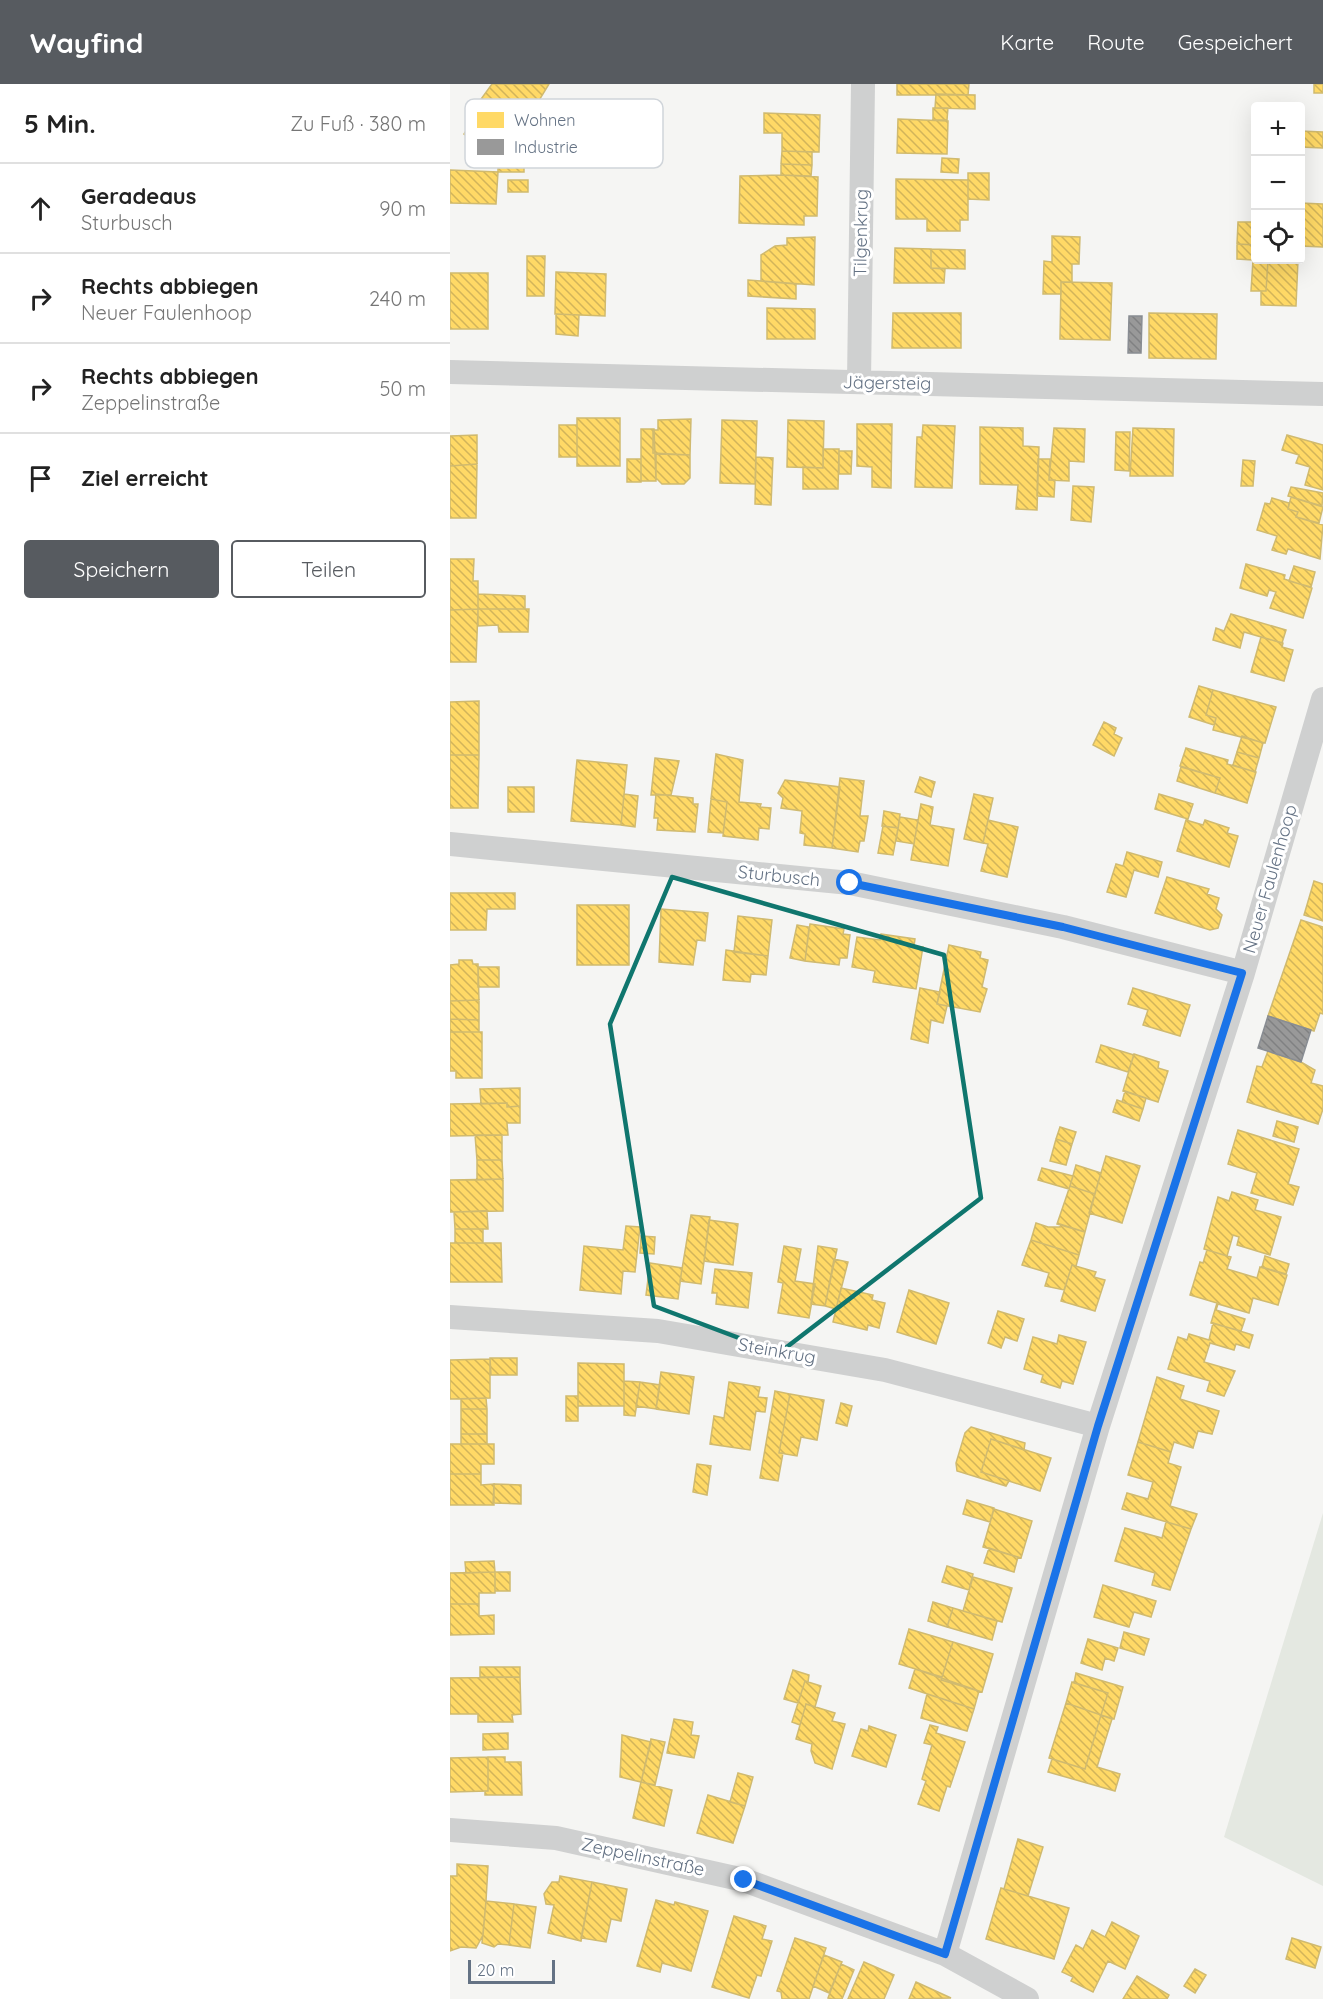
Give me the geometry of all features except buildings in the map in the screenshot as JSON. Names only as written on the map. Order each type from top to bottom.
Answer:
[{"type":"street","name":"Tilgenkrug","points":[[859,382],[863,84]]},
{"type":"street","name":"Jägersteig","points":[[450,372],[1323,394]]},
{"type":"street","name":"Neuer Faulenhoop","points":[[945,1954],[1098,1426],[1242,973],[1323,699]]},
{"type":"street","name":"Sturbusch","points":[[450,844],[850,883],[1063,927],[1242,973]]},
{"type":"street","name":"Steinkrug","points":[[450,1317],[658,1331],[885,1370],[1098,1426]]},
{"type":"street","name":"Zeppelinstraße","points":[[450,1830],[556,1838],[744,1880],[945,1954],[1027,1999]]},
{"type":"highlighted area","points":[[672,877],[944,955],[981,1198],[779,1353],[654,1306],[610,1024]]},
{"type":"shaded area","points":[[1323,1513],[1323,1886],[1224,1837]]},
{"type":"route","points":[[744,1880],[945,1954],[1098,1426],[1242,973],[1063,927],[850,883]]}]
